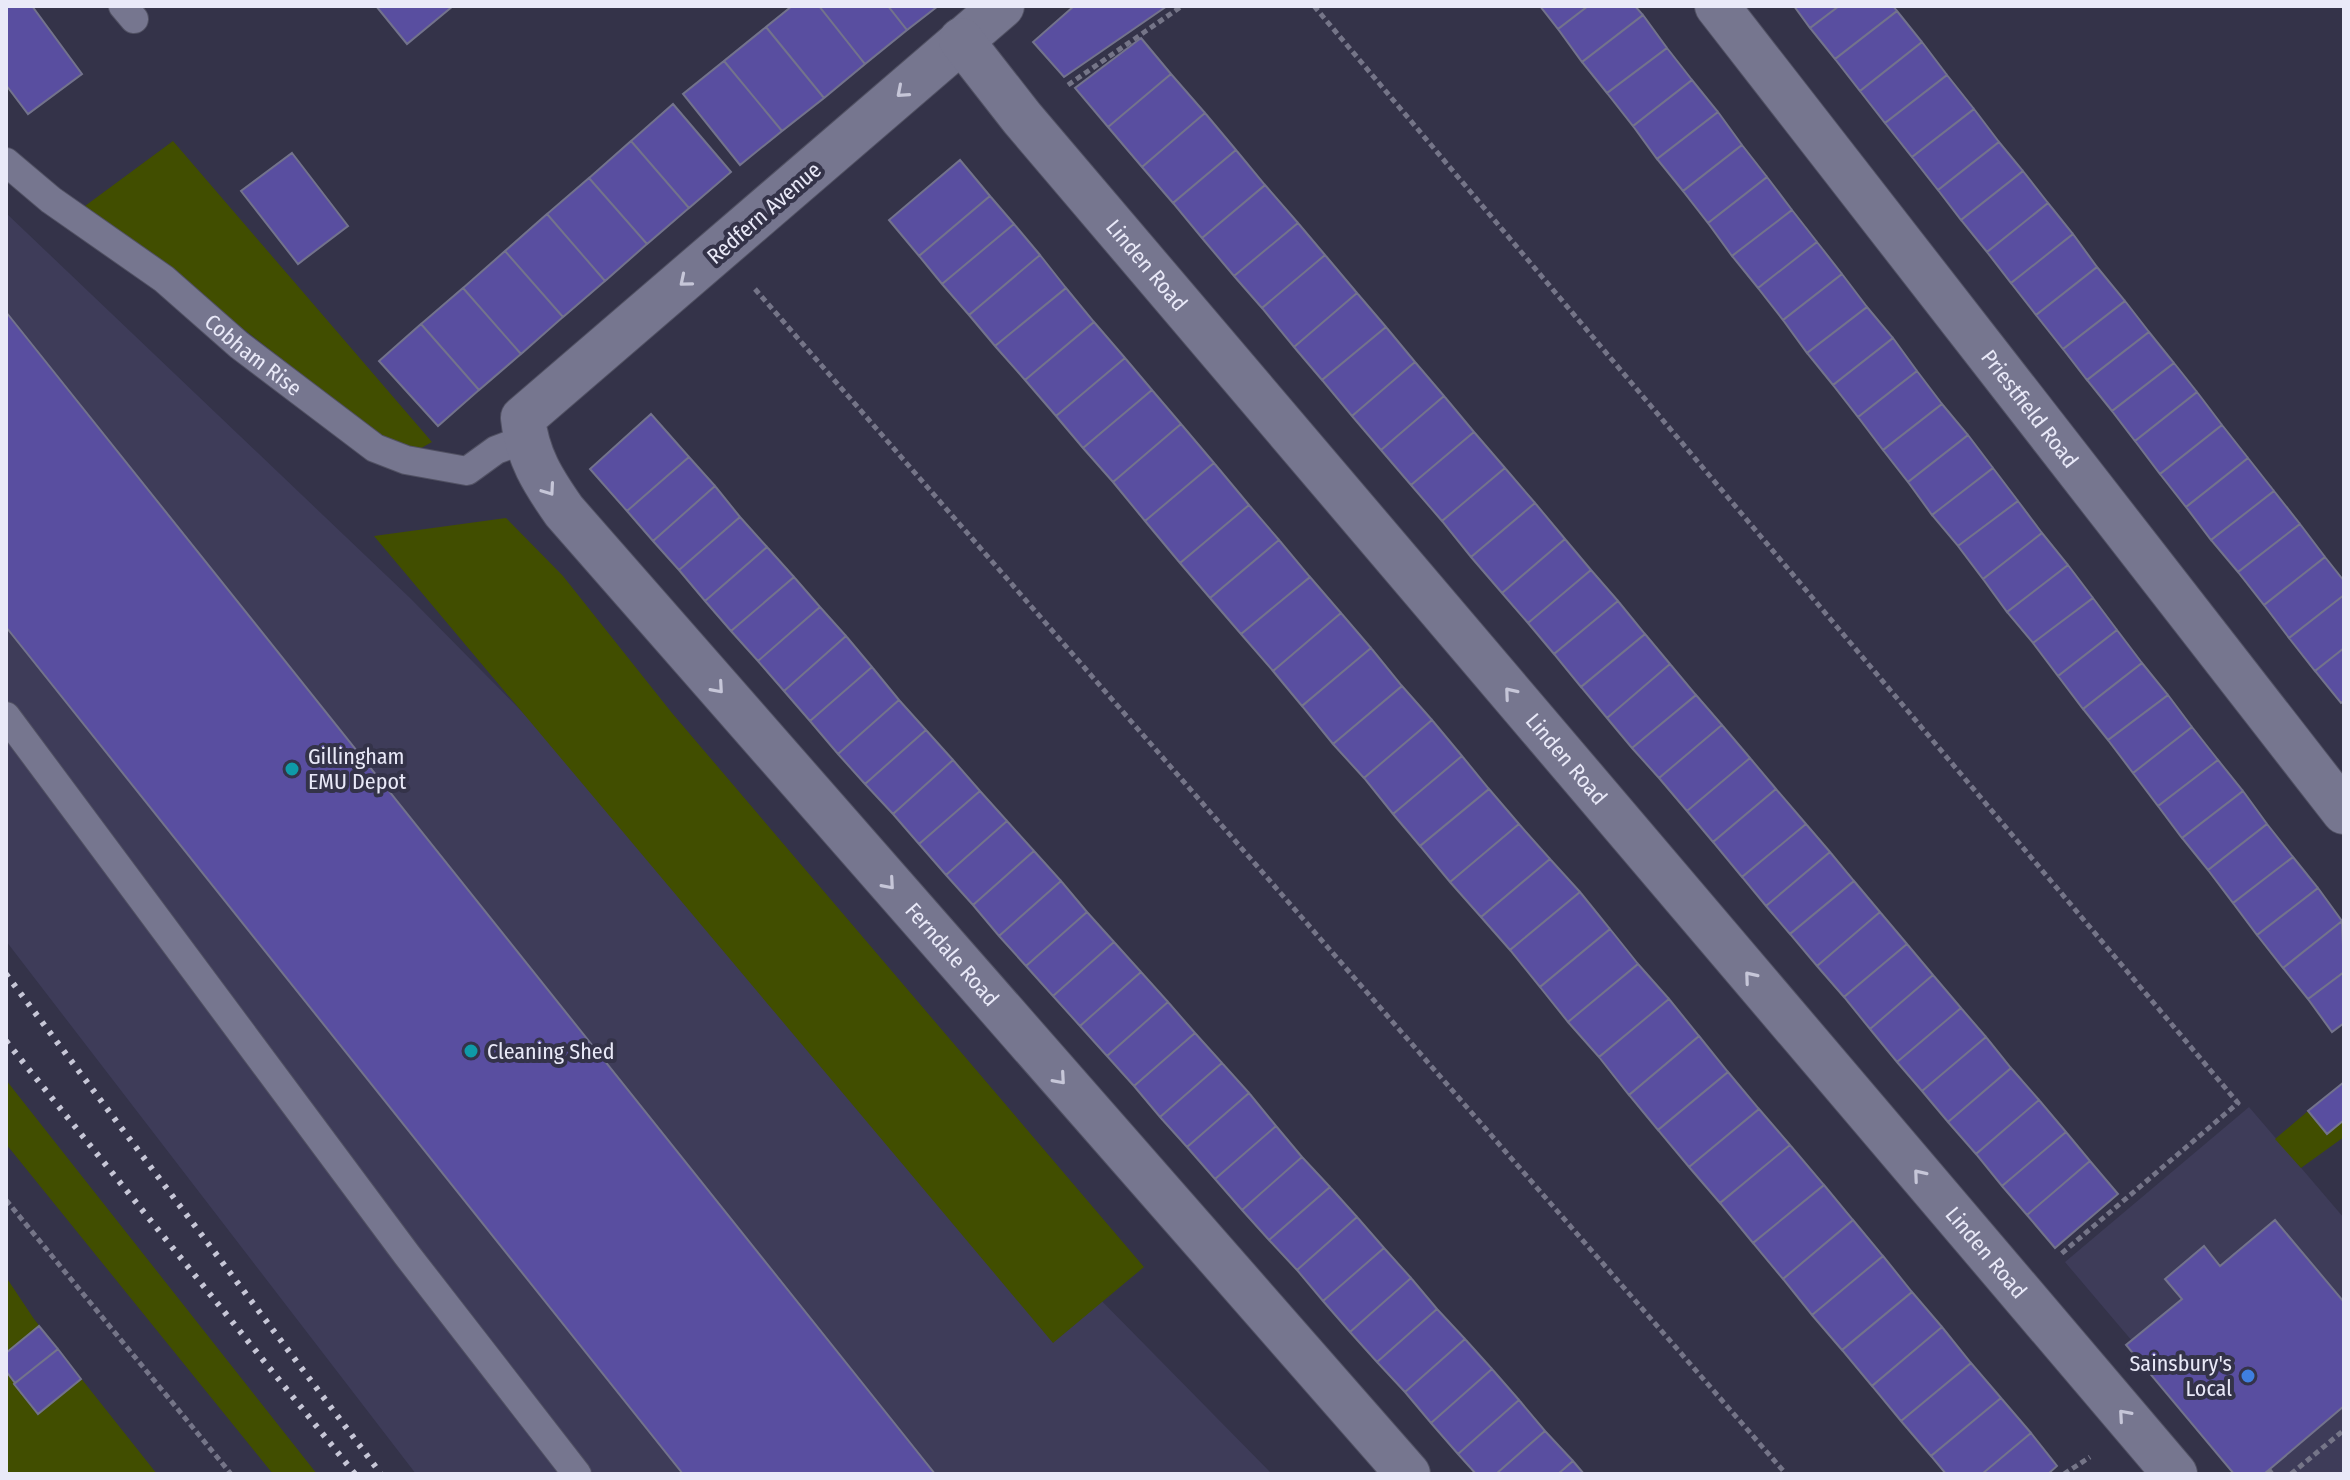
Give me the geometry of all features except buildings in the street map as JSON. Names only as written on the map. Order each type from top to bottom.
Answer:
[{"type":"street","name":"Redfern Avenue","points":[[524,429],[721,251],[1002,6]]},
{"type":"street","name":"Priestfield Road","points":[[1717,6],[2344,812]]},
{"type":"street","name":"Linden Road","points":[[961,40],[1022,118],[2175,1474]]},
{"type":"street","name":"Ferndale Road","points":[[524,429],[538,474],[564,511],[1408,1474]]},
{"type":"lane","name":"Cobham Rise","points":[[6,162],[51,200],[154,272],[239,345],[382,452],[467,471],[524,429]]},
{"type":"lane","points":[[6,716],[407,1255],[577,1474]]},
{"type":"path","points":[[1022,118],[1182,6]]},
{"type":"path","points":[[1314,6],[2238,1103],[2049,1264]]},
{"type":"path","points":[[721,251],[1786,1474]]},
{"type":"path","points":[[6,1200],[231,1474]]},
{"type":"path","points":[[2291,1474],[2344,1430]]},
{"type":"shaded area","name":"Gillingham EMU Depot","points":[[6,213],[410,598],[1272,1474],[416,1474],[6,941]]},
{"type":"shaded area","points":[[2249,1107],[2344,1218],[2344,1474],[2245,1474],[2065,1262]]},
{"type":"green space","points":[[173,141],[432,442],[407,456],[85,206]]},
{"type":"green space","points":[[506,518],[563,576],[672,713],[1144,1267],[1053,1343],[374,536]]},
{"type":"green space","points":[[6,1080],[317,1474],[273,1474],[6,1144]]},
{"type":"green space","points":[[2308,1111],[2327,1134],[2344,1120],[2344,1137],[2301,1168],[2275,1139]]},
{"type":"green space","points":[[6,1277],[34,1319],[157,1474],[6,1474]]},
{"type":"railway","points":[[6,974],[381,1474]]},
{"type":"railway","points":[[6,1041],[355,1474]]},
{"type":"place","name":"Gillingham EMU Depot","points":[[292,769]]},
{"type":"place","name":"Cleaning Shed","points":[[471,1051]]},
{"type":"place","name":"Sainsbury's Local","points":[[2248,1376]]}]
